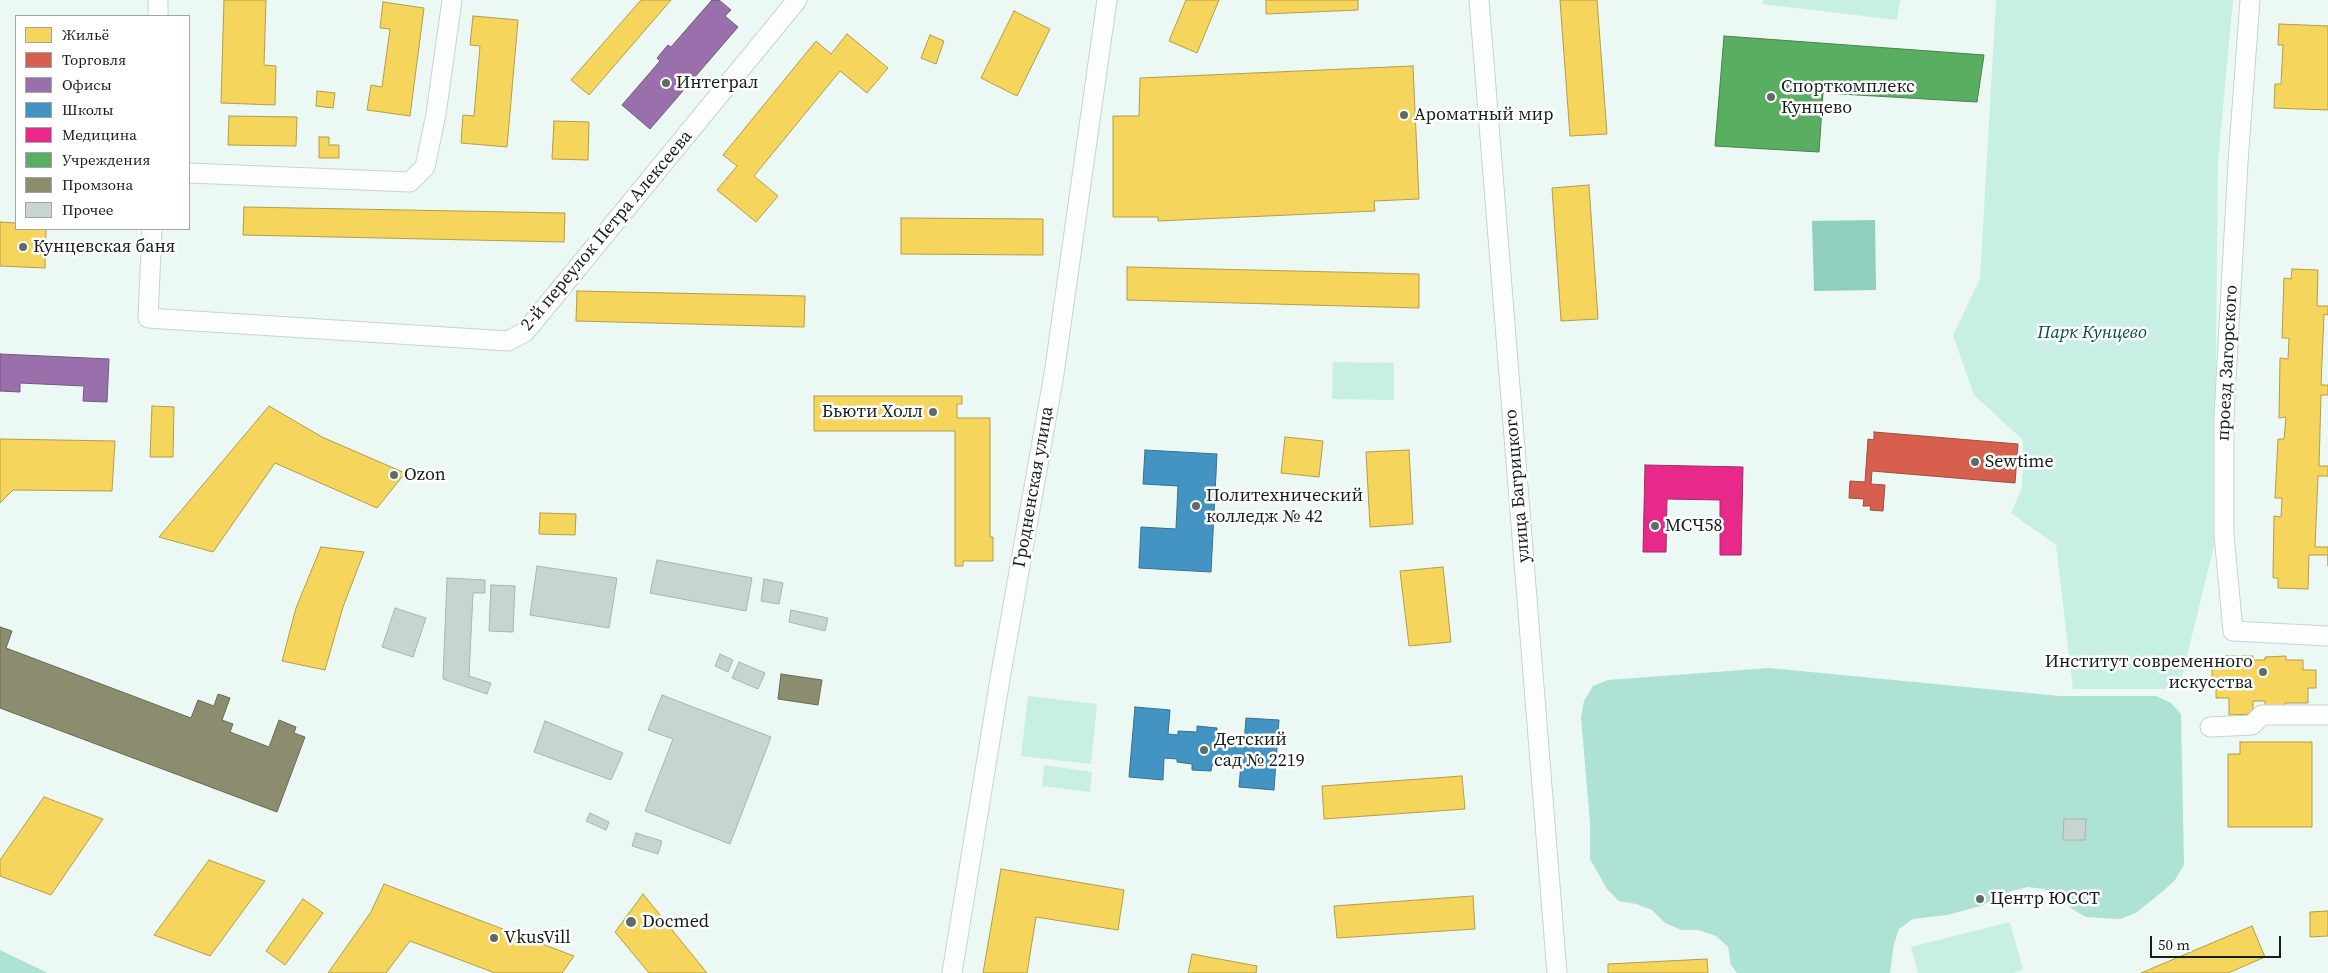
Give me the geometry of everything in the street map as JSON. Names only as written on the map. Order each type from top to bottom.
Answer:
[{"type":"street","points":[[158,0],[158,15]]},
{"type":"street","points":[[190,173],[410,182],[425,167],[436,114],[452,0]]},
{"type":"street","name":"2-й переулок Петра Алексеева","points":[[152,230],[148,318],[508,341],[525,332],[798,0]]},
{"type":"street","name":"Гродненская улица","points":[[952,973],[996,702],[1054,374],[1107,0]]},
{"type":"street","name":"улица Багрицкого","points":[[1479,0],[1557,973]]},
{"type":"street","name":"проезд Загорского","points":[[2250,0],[2238,162],[2224,417],[2224,536],[2233,632],[2328,636]]},
{"type":"street","points":[[2210,727],[2252,725],[2262,715],[2328,715]]},
{"type":"green space","points":[[1763,0],[1900,0],[1897,20],[1762,4]]},
{"type":"green space","name":"Парк Кунцево","points":[[1996,0],[2233,0],[2218,161],[2214,546],[2179,689],[2073,689],[2056,545],[2011,513],[2022,488],[2023,440],[1974,395],[1953,335],[1980,279]]},
{"type":"green space","points":[[1333,362],[1394,363],[1394,400],[1332,399]]},
{"type":"green space","points":[[1028,696],[1097,704],[1091,764],[1021,756]]},
{"type":"green space","points":[[1044,765],[1092,772],[1090,792],[1042,786]]},
{"type":"green space","points":[[2010,922],[2023,970],[2012,973],[1918,973],[1911,947]]},
{"type":"shaded area","points":[[1875,220],[1876,290],[1814,291],[1812,221]]},
{"type":"shaded area","points":[[1769,668],[2060,696],[2156,696],[2171,703],[2181,714],[2184,865],[2175,880],[2163,891],[2136,913],[2120,919],[2086,917],[2072,909],[2060,897],[2044,889],[2028,887],[2012,891],[1980,906],[1947,915],[1913,919],[1899,929],[1894,944],[1890,973],[1737,973],[1731,965],[1728,947],[1716,936],[1699,930],[1682,930],[1665,923],[1652,910],[1636,904],[1619,901],[1607,889],[1590,859],[1590,823],[1581,717],[1584,701],[1593,686],[1608,680]]},
{"type":"shaded area","points":[[0,950],[2,951],[48,973],[0,973]]},
{"type":"building: Жильё","points":[[224,0],[266,0],[264,65],[276,66],[275,105],[221,103]]},
{"type":"building: Жильё","points":[[641,0],[671,0],[589,95],[571,80]]},
{"type":"building: Жильё","points":[[1186,0],[1219,0],[1197,53],[1169,41]]},
{"type":"building: Жильё","points":[[1266,0],[1358,0],[1358,10],[1266,14]]},
{"type":"building: Жильё","points":[[1560,0],[1597,0],[1607,134],[1570,136]]},
{"type":"building: Жильё","points":[[383,2],[424,8],[410,116],[367,110],[371,85],[382,87],[390,29],[380,28]]},
{"type":"building: Жильё","points":[[1014,11],[1050,29],[1017,96],[981,78]]},
{"type":"building: Жильё","points":[[473,16],[518,20],[507,147],[461,143],[463,115],[474,116],[480,46],[470,45]]},
{"type":"building: Жильё","points":[[2279,24],[2328,26],[2328,110],[2274,108],[2275,84],[2281,84],[2283,45],[2278,45]]},
{"type":"building: Жильё","points":[[847,34],[888,68],[867,93],[840,71],[754,176],[778,196],[756,222],[717,190],[737,166],[723,155],[816,41],[831,54]]},
{"type":"building: Жильё","points":[[930,35],[944,41],[936,64],[921,58]]},
{"type":"building: Жильё","points":[[1413,66],[1419,199],[1374,201],[1375,211],[1158,221],[1158,217],[1113,217],[1113,116],[1139,116],[1140,78]]},
{"type":"building: Жильё","points":[[317,91],[335,93],[333,108],[316,106]]},
{"type":"building: Жильё","points":[[229,116],[297,117],[296,146],[228,145]]},
{"type":"building: Жильё","points":[[554,121],[589,122],[588,160],[552,159]]},
{"type":"building: Жильё","points":[[319,137],[329,137],[329,145],[339,145],[339,158],[319,158]]},
{"type":"building: Жильё","points":[[1589,185],[1598,319],[1561,321],[1552,188]]},
{"type":"building: Жильё","points":[[244,207],[565,213],[564,242],[243,235]]},
{"type":"building: Жильё","points":[[901,218],[1043,219],[1043,255],[901,254]]},
{"type":"building: Жильё","name":"Кунцевская баня","points":[[0,222],[15,223],[15,230],[46,230],[45,268],[0,266]]},
{"type":"building: Жильё","points":[[1127,267],[1419,274],[1419,308],[1127,300]]},
{"type":"building: Жильё","points":[[2292,269],[2318,270],[2317,306],[2328,306],[2328,315],[2324,314],[2321,385],[2328,385],[2328,395],[2321,395],[2319,466],[2328,466],[2328,476],[2318,476],[2315,547],[2328,547],[2328,555],[2309,555],[2308,589],[2278,588],[2278,578],[2273,578],[2274,516],[2281,517],[2282,498],[2275,498],[2278,439],[2284,439],[2286,417],[2279,418],[2280,358],[2288,359],[2289,338],[2282,338],[2284,278],[2291,279]]},
{"type":"building: Жильё","points":[[577,291],[805,296],[804,327],[576,321]]},
{"type":"building: Жильё","points":[[814,396],[962,396],[962,404],[957,404],[957,418],[990,418],[990,537],[993,537],[993,561],[963,561],[963,566],[955,566],[955,431],[814,431]]},
{"type":"building: Жильё","points":[[152,406],[174,407],[173,457],[150,457]]},
{"type":"building: Жильё","points":[[269,406],[322,437],[405,473],[377,508],[275,463],[213,552],[159,537]]},
{"type":"building: Жильё","points":[[1285,437],[1323,441],[1319,477],[1281,473]]},
{"type":"building: Жильё","points":[[0,439],[115,441],[112,491],[13,490],[0,503]]},
{"type":"building: Жильё","points":[[1409,450],[1413,524],[1370,527],[1366,452]]},
{"type":"building: Жильё","points":[[540,513],[576,514],[575,535],[539,534]]},
{"type":"building: Жильё","points":[[321,547],[364,552],[343,607],[325,670],[282,661],[296,608]]},
{"type":"building: Жильё","points":[[1443,567],[1451,642],[1409,646],[1400,571]]},
{"type":"building: Жильё","points":[[2226,656],[2253,656],[2253,660],[2265,660],[2265,657],[2286,656],[2286,660],[2303,660],[2303,670],[2316,670],[2316,688],[2308,688],[2308,703],[2285,703],[2285,707],[2265,707],[2265,701],[2253,701],[2253,714],[2229,715],[2229,698],[2216,698],[2216,679],[2212,679],[2212,659],[2226,659]]},
{"type":"building: Жильё","points":[[2240,742],[2312,742],[2312,827],[2228,827],[2228,754],[2240,754]]},
{"type":"building: Жильё","points":[[1462,776],[1465,809],[1324,819],[1322,786]]},
{"type":"building: Жильё","points":[[44,797],[103,819],[51,895],[0,876],[0,860]]},
{"type":"building: Жильё","points":[[209,860],[265,881],[210,956],[154,935]]},
{"type":"building: Жильё","points":[[1001,869],[1124,890],[1118,930],[1036,917],[1027,973],[983,973]]},
{"type":"building: Жильё","points":[[384,884],[574,956],[562,973],[495,973],[410,941],[386,973],[328,973],[371,912]]},
{"type":"building: Жильё","points":[[643,894],[707,973],[649,973],[615,932]]},
{"type":"building: Жильё","points":[[1473,896],[1475,929],[1337,938],[1334,906]]},
{"type":"building: Жильё","points":[[303,899],[323,913],[285,965],[266,951]]},
{"type":"building: Жильё","points":[[2328,911],[2328,936],[2310,937],[2310,912]]},
{"type":"building: Жильё","points":[[2252,926],[2265,957],[2228,973],[2141,973]]},
{"type":"building: Жильё","points":[[1192,954],[1257,966],[1256,973],[1188,973]]},
{"type":"building: Жильё","points":[[1707,959],[1708,973],[1608,973],[1608,964]]},
{"type":"building: Торговля","points":[[1874,432],[2018,444],[2015,483],[1872,471],[1871,484],[1885,485],[1883,511],[1870,510],[1871,506],[1863,506],[1864,499],[1849,498],[1850,481],[1865,482],[1868,439],[1874,440]]},
{"type":"building: Офисы","name":"Интеграл","points":[[712,0],[719,0],[731,10],[725,16],[738,27],[650,129],[622,105],[660,61],[657,58],[668,45],[671,47]]},
{"type":"building: Офисы","points":[[0,354],[109,359],[107,402],[83,401],[84,386],[20,383],[20,392],[0,391]]},
{"type":"building: Школы","name":"Политехнический колледж № 42","points":[[1145,450],[1217,454],[1211,572],[1139,568],[1141,527],[1176,529],[1178,486],[1143,484]]},
{"type":"building: Школы","name":"Детский сад № 2219","points":[[1135,707],[1170,710],[1168,734],[1178,735],[1178,731],[1197,732],[1197,726],[1217,728],[1217,734],[1233,735],[1232,740],[1244,742],[1246,718],[1279,720],[1274,790],[1239,787],[1241,764],[1230,763],[1230,767],[1212,765],[1211,771],[1192,770],[1192,764],[1177,762],[1177,759],[1164,758],[1163,780],[1129,777]]},
{"type":"building: Медицина","name":"МСЧ58","points":[[1645,465],[1743,467],[1741,555],[1720,555],[1720,500],[1667,499],[1666,552],[1643,552]]},
{"type":"building: Учреждения","name":"Спорткомплекс Кунцево","points":[[1724,36],[1984,55],[1977,102],[1823,93],[1819,152],[1715,146]]},
{"type":"building: Промзона","points":[[0,627],[12,631],[6,648],[191,718],[198,700],[214,706],[218,694],[230,698],[222,720],[233,724],[230,732],[269,747],[279,720],[296,727],[294,733],[305,737],[277,812],[0,708]]},
{"type":"building: Промзона","points":[[781,674],[822,680],[818,705],[778,699]]},
{"type":"building: Прочее","points":[[657,560],[752,578],[746,611],[650,593]]},
{"type":"building: Прочее","points":[[537,566],[617,578],[609,628],[530,615]]},
{"type":"building: Прочее","points":[[447,578],[485,580],[485,593],[473,593],[469,676],[491,683],[487,694],[443,679]]},
{"type":"building: Прочее","points":[[764,579],[783,583],[779,604],[761,601]]},
{"type":"building: Прочее","points":[[491,585],[515,586],[513,632],[489,631]]},
{"type":"building: Прочее","points":[[395,608],[426,618],[413,657],[382,647]]},
{"type":"building: Прочее","points":[[791,610],[828,618],[825,631],[789,622]]},
{"type":"building: Прочее","points":[[720,654],[733,660],[728,672],[715,666]]},
{"type":"building: Прочее","points":[[739,662],[765,673],[758,689],[732,678]]},
{"type":"building: Прочее","points":[[662,695],[771,737],[730,844],[645,811],[673,739],[648,730]]},
{"type":"building: Прочее","points":[[545,721],[623,753],[611,780],[534,752]]},
{"type":"building: Прочее","points":[[590,813],[609,822],[606,830],[586,821]]},
{"type":"building: Прочее","points":[[2064,819],[2086,819],[2085,840],[2063,840]]},
{"type":"building: Прочее","points":[[636,833],[662,841],[658,854],[632,846]]},
{"type":"place","name":"Интеграл","points":[[666,83]]},
{"type":"place","name":"Спорткомплекс Кунцево","points":[[1771,97]]},
{"type":"place","name":"Ароматный мир","points":[[1404,115]]},
{"type":"place","name":"Кунцевская баня","points":[[23,247]]},
{"type":"place","name":"Бьюти Холл","points":[[933,412]]},
{"type":"place","name":"Sewtime","points":[[1975,462]]},
{"type":"place","name":"Ozon","points":[[394,475]]},
{"type":"place","name":"Политехнический колледж № 42","points":[[1196,506]]},
{"type":"place","name":"МСЧ58","points":[[1655,526]]},
{"type":"place","name":"Институт современного искусства","points":[[2263,672]]},
{"type":"place","name":"Детский сад № 2219","points":[[1204,750]]},
{"type":"place","name":"Центр ЮССТ","points":[[1980,899]]},
{"type":"place","name":"Docmed","points":[[631,922]]},
{"type":"place","name":"VkusVill","points":[[494,938]]}]
